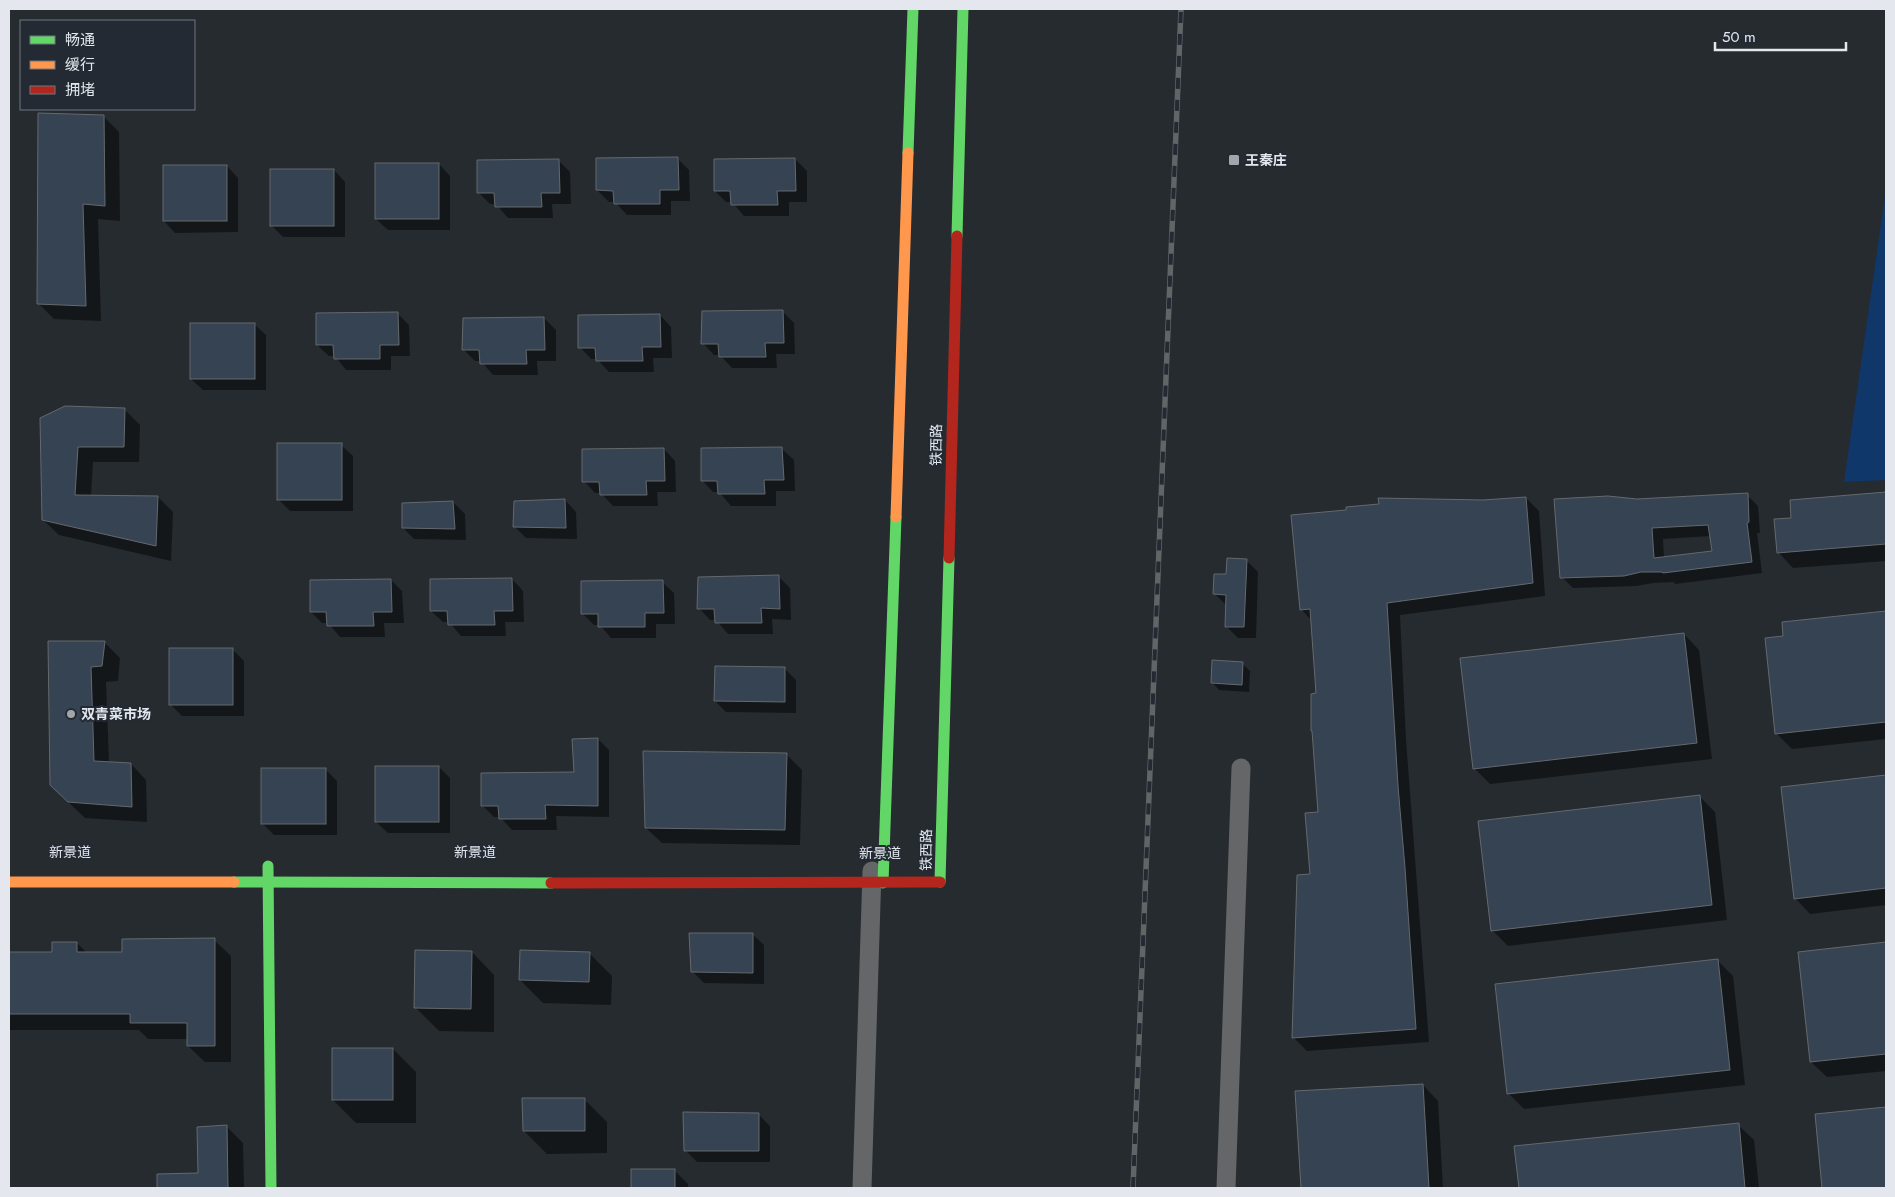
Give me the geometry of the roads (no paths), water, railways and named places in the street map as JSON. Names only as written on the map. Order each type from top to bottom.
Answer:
[{"type":"main road","points":[[9,882],[268,882],[877,873],[913,9]]},
{"type":"main road","name":"铁西路","points":[[877,873],[940,883],[936,867],[963,9]]},
{"type":"main road","points":[[268,867],[271,1188]]},
{"type":"street","points":[[1226,1188],[1241,768]]},
{"type":"street","points":[[862,1188],[877,873]]},
{"type":"railway","points":[[1133,1188],[1181,9]]},
{"type":"place","name":"王秦庄","points":[[1234,160]]},
{"type":"place","name":"双青菜市场","points":[[71,714]]}]
